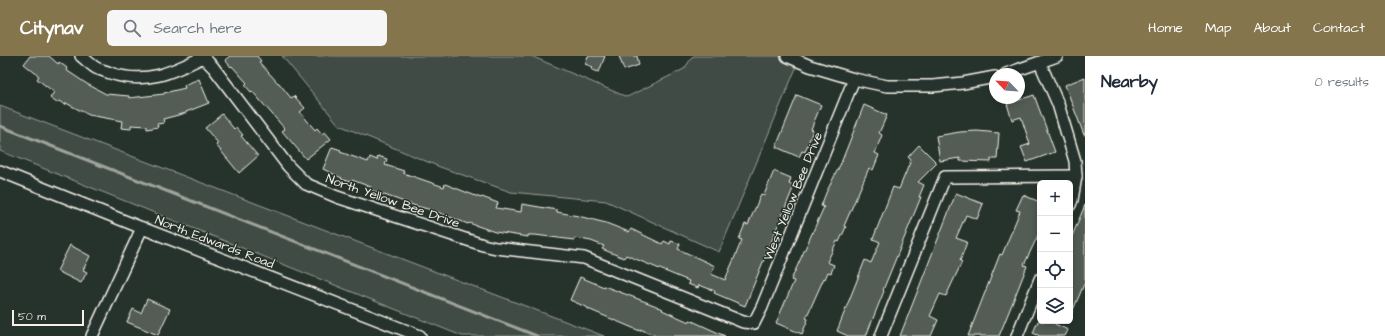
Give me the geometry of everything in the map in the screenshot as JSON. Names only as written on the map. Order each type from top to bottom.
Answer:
[{"type":"street","name":"North Yellow Bee Drive","points":[[81,56],[97,68],[117,75],[136,79],[160,76],[203,57],[213,67],[288,166],[306,184],[337,197],[483,245],[496,248],[584,258],[743,322],[754,323]]},
{"type":"street","points":[[787,56],[810,66],[854,79],[887,86],[933,86],[963,83],[989,78]]},
{"type":"street","points":[[1023,68],[1057,56]]},
{"type":"street","points":[[1040,62],[1058,104],[1075,161],[1076,176],[1073,194]]},
{"type":"street","name":"West Yellow Bee Drive","points":[[754,323],[762,307],[854,79]]},
{"type":"street","name":"North Edwards Road","points":[[0,171],[415,335]]},
{"type":"street","points":[[881,336],[945,177],[1076,176]]},
{"type":"street","points":[[92,336],[142,228]]},
{"type":"street","points":[[1017,336],[1037,286]]},
{"type":"shaded area","points":[[282,56],[531,56],[627,97],[684,69],[693,56],[801,56],[719,252],[606,201],[511,192],[440,167],[339,125]]},
{"type":"shaded area","points":[[0,106],[604,336],[462,336],[0,151]]},
{"type":"building","points":[[30,56],[49,56],[87,84],[106,94],[129,96],[129,98],[164,94],[185,88],[184,85],[199,79],[209,103],[186,113],[163,119],[164,123],[157,124],[158,127],[147,129],[147,126],[131,125],[131,129],[121,128],[122,121],[89,115],[66,103],[65,105],[59,101],[57,103],[50,98],[54,92],[37,79],[39,76],[24,64]]},
{"type":"building","points":[[230,56],[257,56],[261,61],[259,62],[291,98],[294,96],[305,108],[300,112],[315,130],[317,128],[322,134],[325,132],[331,139],[306,159],[282,131],[285,129],[245,85],[247,83],[225,60]]},
{"type":"building","points":[[588,56],[605,56],[599,72],[592,70],[593,67],[585,64]]},
{"type":"building","points":[[619,56],[637,56],[639,65],[624,70]]},
{"type":"building","points":[[1085,77],[1085,135],[1084,135],[1065,85]]},
{"type":"building","points":[[797,95],[821,105],[811,129],[813,130],[805,152],[802,151],[799,157],[776,147]]},
{"type":"building","points":[[1034,95],[1055,152],[1027,162],[1021,147],[1030,144],[1021,117],[1012,120],[1007,104],[1025,104],[1025,98]]},
{"type":"building","points":[[864,105],[887,115],[879,133],[882,135],[875,153],[879,155],[873,170],[869,168],[844,226],[846,227],[839,242],[837,241],[827,262],[834,265],[831,273],[828,272],[825,279],[824,278],[806,318],[808,319],[802,334],[776,323],[794,281],[791,280],[824,207],[821,206],[826,193],[841,163]]},
{"type":"building","points":[[222,114],[234,129],[236,127],[243,135],[241,136],[258,156],[239,173],[216,145],[218,143],[205,128]]},
{"type":"building","points":[[977,131],[999,133],[997,159],[991,159],[991,162],[960,161],[960,158],[940,161],[936,136]]},
{"type":"building","points":[[919,145],[937,163],[918,182],[924,185],[919,197],[921,197],[866,336],[848,336],[837,331],[865,260],[871,263],[880,242],[873,239],[893,187],[899,189],[911,160],[908,157]]},
{"type":"building","points":[[332,147],[341,150],[340,152],[368,162],[370,157],[377,160],[378,156],[387,159],[385,165],[404,171],[403,173],[444,187],[445,184],[498,203],[496,208],[521,212],[522,204],[557,210],[557,212],[606,223],[629,232],[631,229],[662,244],[664,241],[670,244],[671,241],[680,244],[678,249],[715,266],[711,274],[725,280],[742,240],[739,239],[745,224],[748,225],[761,194],[764,195],[774,171],[791,178],[789,184],[794,186],[745,306],[714,293],[715,291],[699,285],[698,288],[688,284],[689,281],[626,255],[624,258],[602,249],[604,246],[591,241],[575,238],[574,240],[535,235],[528,235],[528,237],[495,232],[370,190],[371,187],[352,180],[351,182],[341,179],[342,178],[323,169]]},
{"type":"building","points":[[956,193],[983,204],[977,219],[966,215],[956,238],[967,242],[960,261],[962,262],[946,296],[940,294],[930,316],[938,320],[931,336],[900,336]]},
{"type":"building","points":[[1023,195],[1037,201],[1037,237],[1024,265],[1027,266],[999,336],[968,336],[1000,254],[1002,255],[1020,211],[1016,210]]},
{"type":"building","points":[[1085,205],[1085,282],[1073,310],[1073,252],[1073,234]]},
{"type":"building","points":[[70,245],[90,256],[83,270],[87,272],[81,283],[57,271]]},
{"type":"building","points":[[580,277],[654,305],[689,322],[690,320],[725,336],[656,336],[640,329],[640,331],[570,300]]},
{"type":"building","points":[[147,299],[170,309],[158,335],[127,322],[133,309],[141,313]]},
{"type":"building","points":[[1037,323],[1055,324],[1068,330],[1065,336],[1040,336],[1033,333]]},
{"type":"waterway","points":[[0,126],[537,336]]}]
